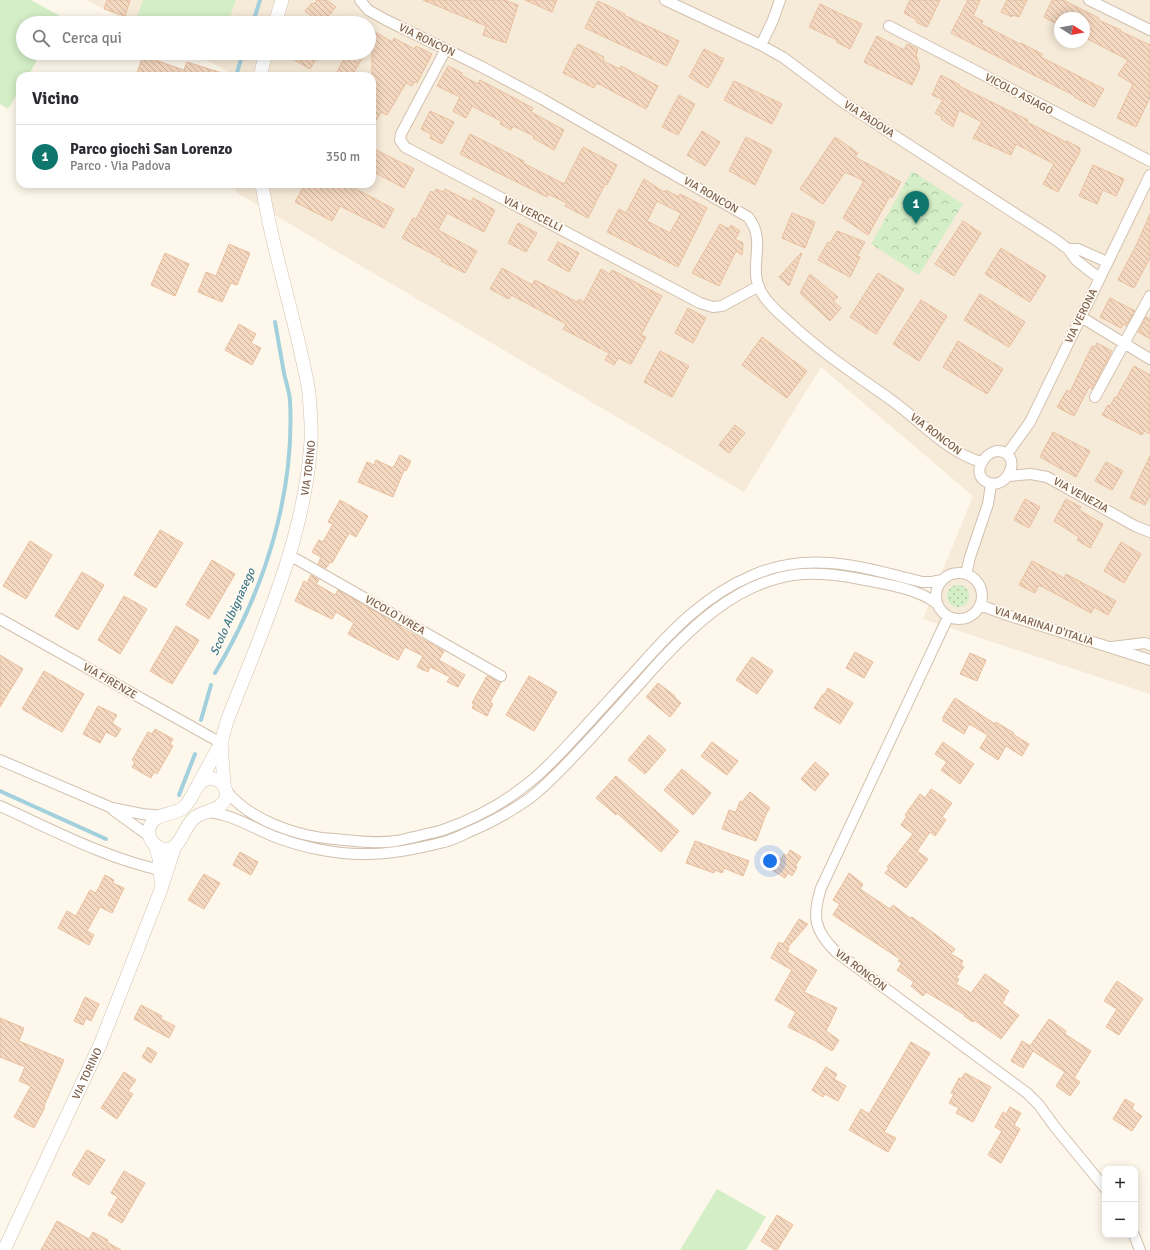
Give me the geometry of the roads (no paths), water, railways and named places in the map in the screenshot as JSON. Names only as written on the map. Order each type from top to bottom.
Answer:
[{"type":"street","points":[[277,16],[282,0]]},
{"type":"street","name":"VIA RONCON","points":[[360,0],[368,10],[405,30],[482,66],[748,217],[756,230],[758,241],[756,271],[759,286],[762,294],[773,307],[819,348],[895,403],[948,445],[970,459],[981,462]]},
{"type":"street","name":"VIA PADOVA","points":[[665,0],[761,45],[784,58],[819,85],[850,106],[1068,249],[1076,260],[1100,278]]},
{"type":"street","points":[[761,45],[774,20],[780,0]]},
{"type":"street","points":[[1089,0],[1150,30]]},
{"type":"street","name":"VICOLO ASIAGO","points":[[888,26],[1150,161]]},
{"type":"street","name":"VIA VERCELLI","points":[[446,49],[401,134],[400,140],[405,147],[700,303],[713,307],[722,306],[759,286]]},
{"type":"street","points":[[261,72],[264,60]]},
{"type":"street","name":"VIA VERONA","points":[[1007,454],[1030,422],[1150,175]]},
{"type":"street","name":"VIA TORINO","points":[[160,892],[159,858],[148,831],[153,821],[157,817],[174,813],[189,803],[221,743],[227,721],[288,556],[298,521],[307,476],[311,440],[309,392],[263,188]]},
{"type":"street","name":"VIA PADOVA","points":[[1068,249],[1078,248],[1107,262]]},
{"type":"street","points":[[1095,397],[1150,296]]},
{"type":"street","points":[[1081,317],[1150,359]]},
{"type":"street","points":[[1000,451],[1007,454],[1011,463],[1008,476],[998,483],[991,484],[983,479],[979,469],[981,462],[986,455],[991,452],[1000,451]]},
{"type":"street","name":"VIA VENEZIA","points":[[1008,476],[1031,474],[1047,477],[1135,526],[1150,532]]},
{"type":"street","points":[[966,574],[970,557],[988,504],[991,484]]},
{"type":"street","name":"VICOLO IVREA","points":[[288,556],[298,560],[501,676]]},
{"type":"street","points":[[199,783],[203,779],[209,778],[220,781],[233,799],[257,816],[306,834],[327,839],[361,842],[396,841],[442,830],[488,810],[522,788],[552,762],[665,638],[704,602],[728,586],[769,568],[790,563],[810,562],[857,566],[922,582],[942,580],[953,574],[966,574],[980,586],[982,599],[980,605],[974,614],[958,620],[948,617],[942,613],[936,603],[919,593],[855,578],[810,574],[792,575],[773,580],[733,597],[712,612],[673,647],[561,771],[530,798],[494,821],[446,842],[395,852],[360,854],[333,852],[303,846],[266,834],[234,818],[207,812]]},
{"type":"street","points":[[936,603],[936,590],[942,580]]},
{"type":"street","name":"VIA MARINAI D'ITALIA","points":[[980,605],[1108,648],[1150,660]]},
{"type":"street","name":"VIA RONCON","points":[[948,617],[821,888],[816,906],[816,917],[820,931],[828,944],[836,952],[1027,1093],[1039,1105],[1102,1184]]},
{"type":"street","name":"VIA FIRENZE","points":[[0,619],[221,743]]},
{"type":"street","name":"VIA MARINAI D'ITALIA","points":[[1108,648],[1145,643],[1150,645]]},
{"type":"street","name":"VIA TORINO","points":[[4,1250],[100,1045],[160,892],[174,846],[178,843],[183,832],[193,819],[198,815],[217,809],[222,806],[225,801],[221,743]]},
{"type":"street","points":[[0,760],[112,808],[142,814],[163,816]]},
{"type":"street","points":[[0,806],[97,849],[133,863],[160,870]]},
{"type":"street","points":[[112,808],[152,841],[165,849],[174,846]]},
{"type":"street","points":[[1135,1238],[1140,1250]]},
{"type":"waterway","name":"Scolo Albignasego","points":[[255,16],[260,0]]},
{"type":"waterway","name":"Scolo Albignasego","points":[[237,72],[241,60]]},
{"type":"waterway","name":"Scolo Albignasego","points":[[215,673],[248,609],[262,576],[273,542],[287,472],[290,436],[290,400],[275,322]]},
{"type":"waterway","name":"Scolo Albignasego","points":[[201,720],[211,685]]},
{"type":"waterway","name":"Scolo Albignasego","points":[[179,795],[195,754]]},
{"type":"waterway","name":"Scolo Albignasego","points":[[0,791],[106,839]]},
{"type":"place","name":"Parco giochi San Lorenzo","points":[[916,224]]}]
